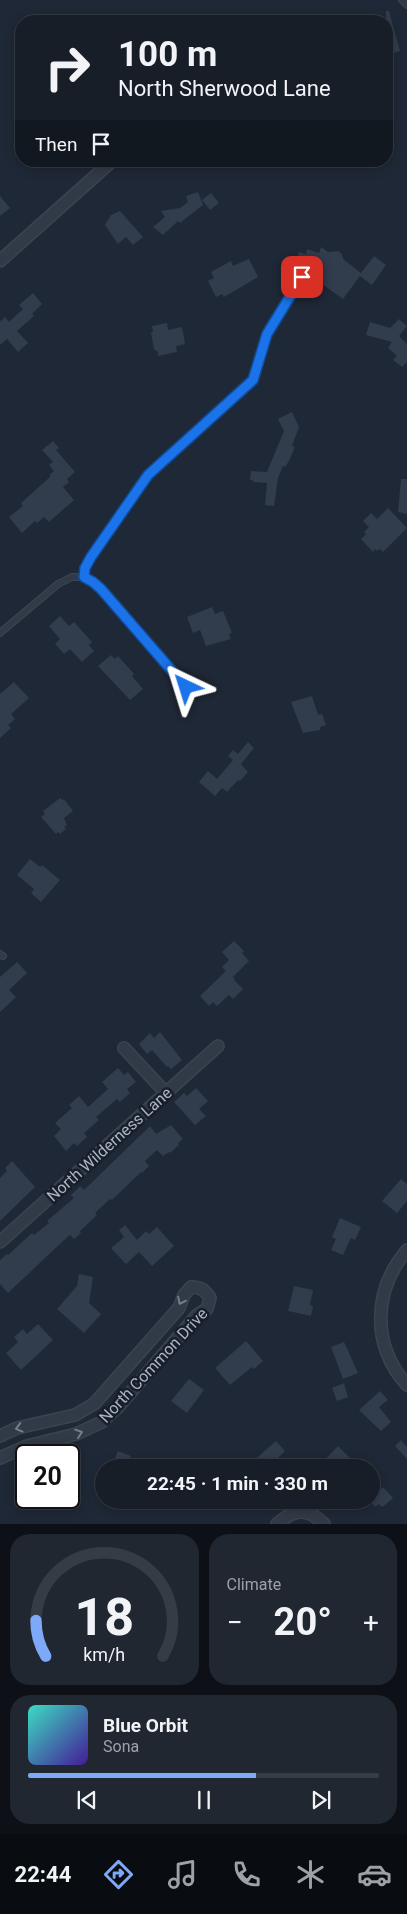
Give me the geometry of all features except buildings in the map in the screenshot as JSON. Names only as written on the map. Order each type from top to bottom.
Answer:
[{"type":"street","points":[[0,261],[105,167]]},
{"type":"street","name":"North Wilderness Lane","points":[[0,1242],[218,1046]]},
{"type":"street","points":[[124,1048],[166,1093]]},
{"type":"street","points":[[407,1250],[397,1261],[388,1278],[380,1314],[384,1346],[396,1370],[407,1385]]},
{"type":"street","name":"North Common Drive","points":[[0,1436],[17,1428],[75,1415],[94,1404],[179,1308],[187,1290],[191,1287],[197,1287],[207,1293],[210,1298],[207,1309],[197,1315],[109,1416],[86,1431],[27,1446],[0,1458]]},
{"type":"street","points":[[277,1524],[285,1516],[296,1512],[307,1512],[317,1517],[324,1524]]},
{"type":"lane","points":[[402,0],[407,5]]},
{"type":"lane","points":[[84,577],[85,568],[91,557],[148,475],[253,380],[267,334],[302,277]]},
{"type":"lane","points":[[0,633],[58,584],[72,577],[84,577],[101,589],[186,687]]},
{"type":"route","points":[[186,687],[101,589],[84,577],[85,568],[148,475],[253,380],[267,334],[302,277]]}]
